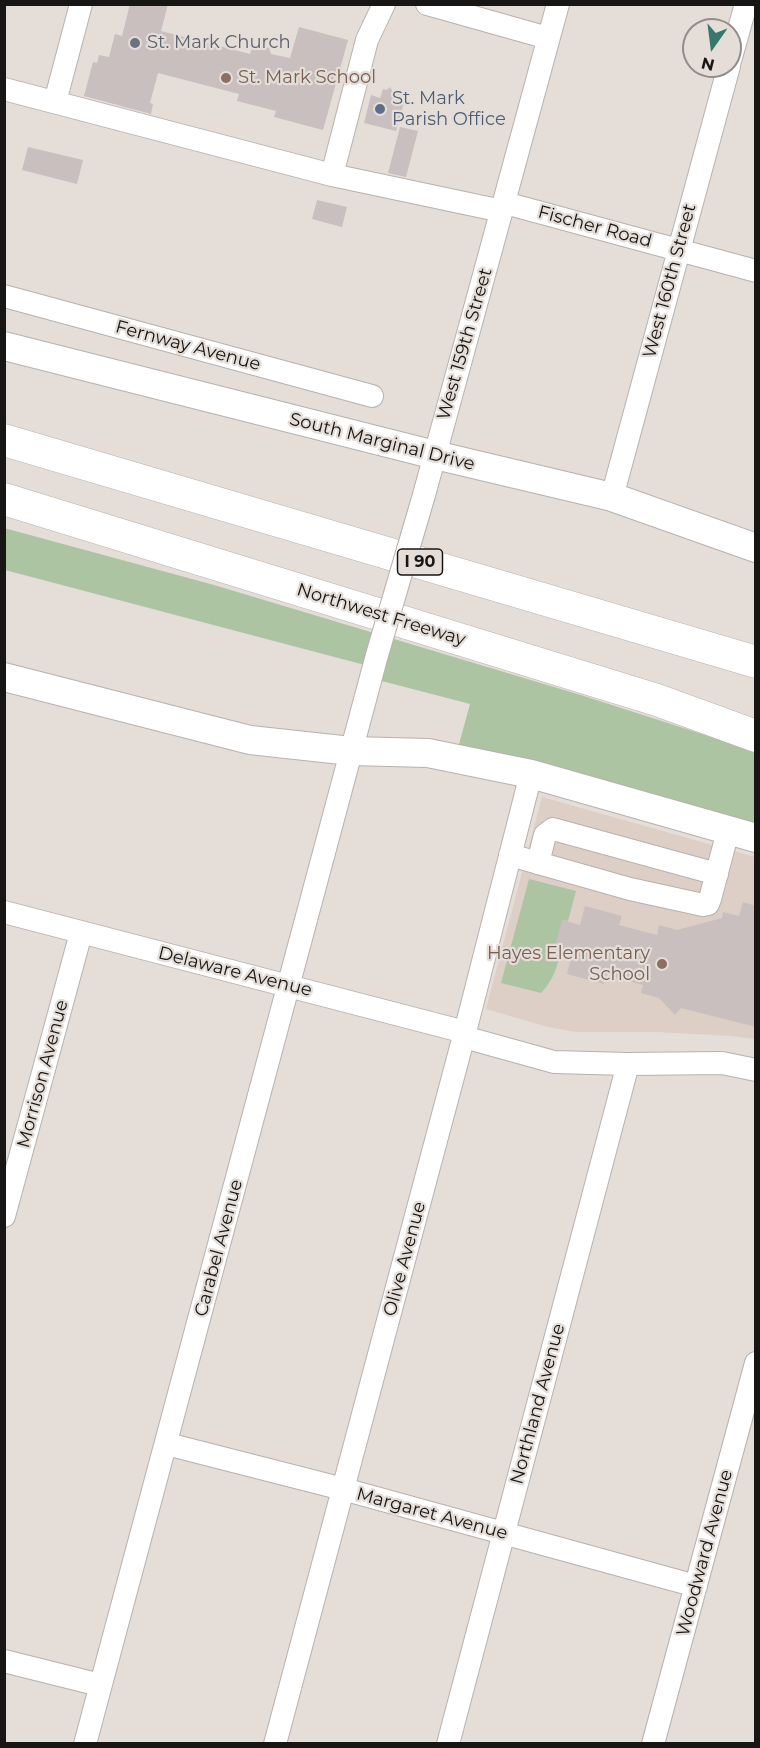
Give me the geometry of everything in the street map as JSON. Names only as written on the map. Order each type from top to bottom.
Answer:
[{"type":"highway","points":[[4,429],[84,462]]},
{"type":"highway","name":"I 90","points":[[4,440],[756,662]]},
{"type":"highway","name":"Northwest Freeway","points":[[4,499],[657,700],[756,736]]},
{"type":"highway","points":[[4,513],[189,555]]},
{"type":"highway","points":[[657,700],[756,741]]},
{"type":"main road","name":"South Marginal Drive","points":[[4,346],[435,456],[612,497],[756,548]]},
{"type":"main road","points":[[4,677],[250,740],[351,751],[428,753],[531,774],[756,838]]},
{"type":"street","points":[[4,89],[55,102],[81,4]]},
{"type":"street","points":[[332,175],[368,40],[384,4]]},
{"type":"street","points":[[427,4],[548,38]]},
{"type":"street","name":"West 159th Street","points":[[351,751],[504,207],[558,4]]},
{"type":"street","points":[[742,18],[746,4]]},
{"type":"street","name":"West 160th Street","points":[[612,497],[726,78]]},
{"type":"street","name":"Fischer Road","points":[[55,102],[332,175],[504,207],[756,271]]},
{"type":"street","name":"Fernway Avenue","points":[[4,296],[372,396]]},
{"type":"street","name":"Carabel Avenue","points":[[85,1743],[351,751]]},
{"type":"street","name":"Olive Avenue","points":[[275,1743],[465,1034],[531,774]]},
{"type":"street","points":[[538,863],[545,835],[553,829],[717,874]]},
{"type":"street","points":[[510,855],[696,905],[708,904],[728,831]]},
{"type":"street","name":"Delaware Avenue","points":[[4,912],[289,985],[465,1034],[554,1062],[722,1063],[756,1070]]},
{"type":"street","name":"Morrison Avenue","points":[[4,1216],[81,933]]},
{"type":"street","name":"Northland Avenue","points":[[448,1743],[628,1064]]},
{"type":"street","name":"Woodward Avenue","points":[[653,1743],[756,1363]]},
{"type":"street","name":"Margaret Avenue","points":[[167,1444],[343,1489],[696,1586]]},
{"type":"street","points":[[4,1661],[100,1684]]},
{"type":"shaded area","points":[[542,797],[755,857],[755,1039],[658,1032],[576,1032],[548,1027],[486,1009]]},
{"type":"green space","points":[[4,528],[214,585],[584,696],[733,744],[755,753],[755,825],[458,748],[470,704],[378,680],[380,669],[5,570]]},
{"type":"green space","points":[[529,879],[576,891],[568,921],[562,920],[559,959],[553,977],[541,993],[501,983]]},
{"type":"building","name":"St. Mark School","points":[[130,4],[168,4],[161,31],[250,54],[252,48],[259,45],[269,48],[271,54],[290,58],[299,27],[348,40],[323,130],[274,117],[276,111],[237,101],[239,94],[158,73],[150,103],[153,104],[151,114],[84,96],[93,62],[97,63],[99,55],[109,57],[115,34],[122,36]]},
{"type":"building","name":"St. Mark Parish Office","points":[[390,87],[393,92],[406,95],[396,131],[364,123],[371,95],[380,98],[383,89],[387,90]]},
{"type":"building","points":[[400,127],[418,131],[406,177],[388,173]]},
{"type":"building","points":[[28,147],[83,160],[77,184],[22,170]]},
{"type":"building","points":[[317,200],[347,207],[342,227],[312,219]]},
{"type":"building","name":"Hayes Elementary School","points":[[743,902],[756,906],[756,1027],[681,1008],[675,1015],[659,998],[641,993],[643,985],[606,975],[604,984],[567,974],[572,954],[554,950],[562,920],[580,925],[585,906],[622,916],[619,925],[657,935],[659,925],[677,930],[722,918],[723,912],[739,916]]},
{"type":"place","name":"St. Mark Church","points":[[135,43]]},
{"type":"place","name":"St. Mark School","points":[[226,78]]},
{"type":"place","name":"St. Mark Parish Office","points":[[380,109]]},
{"type":"place","name":"Hayes Elementary School","points":[[662,964]]}]
